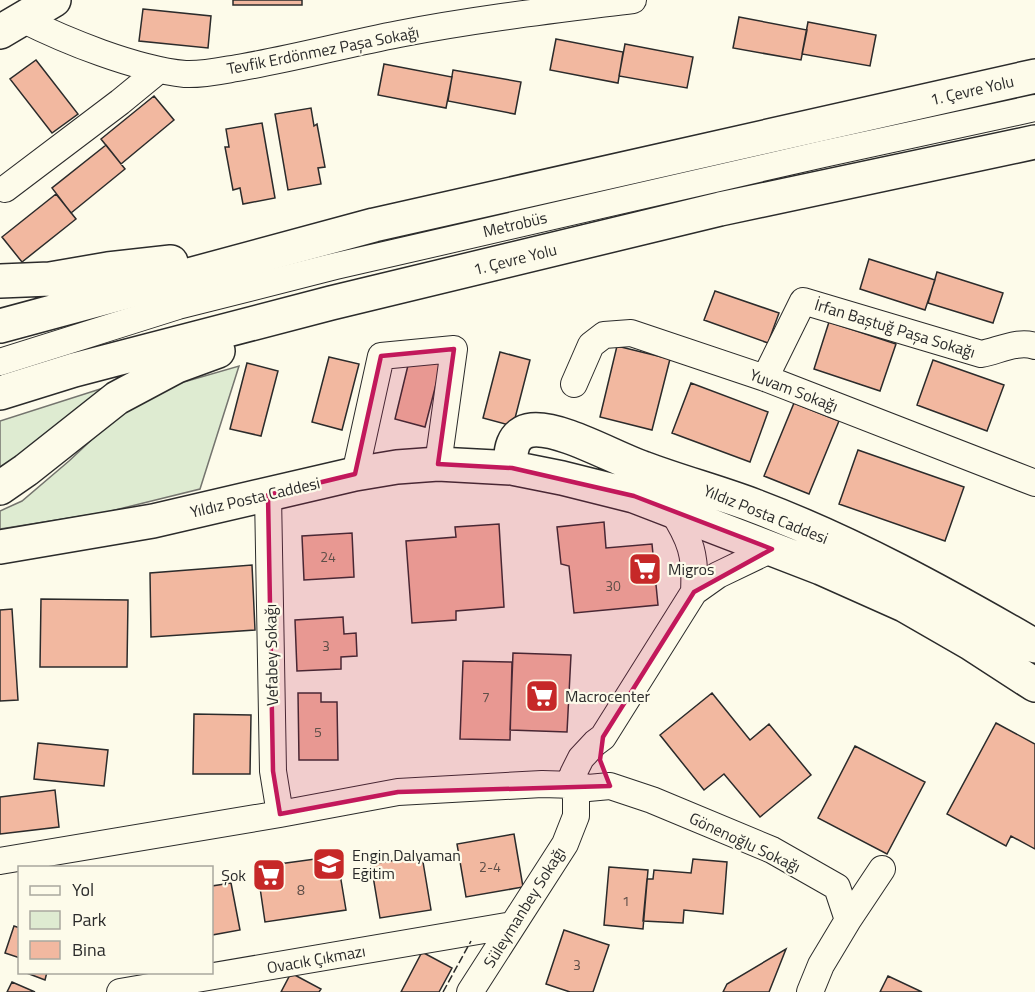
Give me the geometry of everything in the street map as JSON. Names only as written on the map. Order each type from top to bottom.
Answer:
[{"type":"main road","points":[[11,25],[54,0]]},
{"type":"main road","name":"1. Çevre Yolu","points":[[0,326],[374,225],[1035,76]]},
{"type":"main road","name":"1. Çevre Yolu","points":[[0,393],[74,370],[204,335],[427,280],[720,209],[1035,142]]},
{"type":"main road","points":[[954,160],[984,163],[1035,162]]},
{"type":"main road","points":[[0,281],[50,279],[108,269],[274,251]]},
{"type":"main road","points":[[0,488],[117,398],[177,366],[343,311],[427,280]]},
{"type":"main road","name":"Yıldız Posta Caddesi","points":[[512,468],[513,441],[524,433],[530,430],[546,430],[567,437],[643,468],[755,506],[845,545],[904,573],[1035,646]]},
{"type":"main road","name":"Yıldız Posta Caddesi","points":[[0,547],[153,521],[355,474],[397,467],[438,464],[512,468],[623,493],[671,509],[727,533],[821,568],[904,604],[1032,681]]},
{"type":"street","name":"Tevfik Erdönmez Paşa Sokağı","points":[[11,25],[46,31],[159,70],[204,74],[398,34],[624,0]]},
{"type":"street","points":[[5,189],[159,70]]},
{"type":"street","name":"Metrobüs","points":[[0,362],[178,306],[336,266],[834,151],[1035,108]]},
{"type":"street","name":"İrfan Baştuğ Paşa Sokağı","points":[[765,378],[803,301],[981,354],[1011,346],[1029,344],[1035,346]]},
{"type":"street","name":"Yuvam Sokağı","points":[[574,384],[591,345],[604,335],[631,333],[765,378],[1035,483]]},
{"type":"street","points":[[355,474],[381,356],[454,349],[438,464]]},
{"type":"street","name":"Vefabey Sokağı","points":[[268,495],[273,771],[280,814]]},
{"type":"street","points":[[671,509],[684,529],[693,551],[694,592]]},
{"type":"street","name":"Süleymanbey Sokağı","points":[[470,992],[565,844],[576,816],[573,774],[581,758],[603,737],[694,592],[718,575],[772,549]]},
{"type":"street","name":"Süleymanbey Sokağı","points":[[603,737],[600,760],[603,777],[610,786]]},
{"type":"street","points":[[0,861],[398,792],[575,784],[588,788],[610,786]]},
{"type":"street","name":"Gönenoğlu Sokağı","points":[[610,786],[652,800],[781,855],[837,887],[848,920]]},
{"type":"street","points":[[810,992],[821,965],[882,868]]},
{"type":"street","name":"Ovacık Çıkmazı","points":[[120,992],[513,925]]},
{"type":"highlighted area","points":[[454,349],[438,464],[512,468],[634,496],[772,549],[694,592],[603,737],[600,760],[610,786],[398,792],[280,814],[273,771],[268,495],[355,474],[381,356]]},
{"type":"green space","points":[[239,366],[200,489],[107,512],[0,529],[0,511],[22,501],[118,415],[170,386]]},
{"type":"green space","points":[[119,383],[0,471],[0,421]]},
{"type":"building","points":[[233,0],[302,0],[302,5],[233,5]]},
{"type":"building","points":[[143,9],[211,16],[208,48],[139,41]]},
{"type":"building","points":[[739,17],[807,30],[801,60],[733,48]]},
{"type":"building","points":[[808,22],[876,35],[870,66],[802,54]]},
{"type":"building","points":[[556,39],[623,52],[618,83],[550,70]]},
{"type":"building","points":[[625,44],[693,57],[687,88],[619,76]]},
{"type":"building","points":[[36,60],[78,114],[52,133],[10,79]]},
{"type":"building","points":[[384,64],[452,77],[446,108],[378,95]]},
{"type":"building","points":[[453,70],[521,82],[515,114],[448,101]]},
{"type":"building","points":[[154,96],[174,120],[121,164],[101,139]]},
{"type":"building","points":[[311,108],[314,126],[317,124],[325,167],[318,168],[321,184],[288,190],[275,114]]},
{"type":"building","points":[[262,123],[275,198],[243,204],[240,188],[233,190],[225,147],[229,147],[226,129]]},
{"type":"building","points":[[106,145],[125,169],[71,213],[52,188]]},
{"type":"building","points":[[56,194],[76,219],[22,262],[2,237]]},
{"type":"building","points":[[869,259],[935,280],[925,310],[860,289]]},
{"type":"building","points":[[937,272],[1003,293],[993,323],[928,303]]},
{"type":"building","points":[[715,291],[779,313],[768,343],[704,320]]},
{"type":"building","points":[[829,322],[896,344],[880,391],[814,369]]},
{"type":"building","points":[[617,346],[670,359],[652,430],[600,417]]},
{"type":"building","points":[[500,352],[530,360],[513,426],[483,418]]},
{"type":"building","points":[[411,353],[442,361],[425,427],[395,419]]},
{"type":"building","points":[[329,357],[359,364],[342,430],[312,422]]},
{"type":"building","points":[[933,360],[1004,385],[987,431],[917,405]]},
{"type":"building","points":[[247,363],[278,371],[261,436],[230,429]]},
{"type":"building","points":[[691,383],[768,412],[750,462],[672,433]]},
{"type":"building","points":[[794,403],[839,421],[809,494],[764,476]]},
{"type":"building","points":[[858,450],[964,487],[945,541],[839,504]]},
{"type":"building","points":[[604,522],[606,548],[652,544],[658,605],[574,613],[569,566],[561,564],[557,527]]},
{"type":"building","points":[[499,524],[504,607],[456,611],[456,620],[412,623],[406,541],[456,537],[455,527]]},
{"type":"building","points":[[352,533],[354,577],[304,580],[302,536]]},
{"type":"building","points":[[252,565],[255,630],[151,637],[150,573]]},
{"type":"building","points":[[41,599],[128,600],[127,667],[40,667]]},
{"type":"building","points":[[12,609],[18,700],[0,701],[0,610]]},
{"type":"building","points":[[343,617],[344,634],[356,633],[357,656],[341,657],[341,669],[297,671],[295,620]]},
{"type":"building","points":[[513,653],[571,655],[567,732],[510,730]]},
{"type":"building","points":[[463,661],[512,662],[510,740],[460,739]]},
{"type":"building","points":[[298,693],[321,693],[321,702],[337,702],[338,760],[299,760]]},
{"type":"building","points":[[712,693],[750,740],[769,724],[811,775],[760,817],[724,774],[704,790],[660,735]]},
{"type":"building","points":[[194,714],[251,715],[250,774],[193,774]]},
{"type":"building","points":[[996,723],[1035,744],[1035,849],[1011,836],[1006,846],[947,814]]},
{"type":"building","points":[[38,743],[108,750],[104,786],[34,779]]},
{"type":"building","points":[[855,746],[925,782],[887,854],[818,818]]},
{"type":"building","points":[[55,790],[59,827],[0,834],[0,797]]},
{"type":"building","points":[[514,834],[523,887],[466,897],[457,844]]},
{"type":"building","points":[[337,856],[346,910],[265,922],[257,867]]},
{"type":"building","points":[[422,856],[431,910],[380,918],[371,864]]},
{"type":"building","points":[[693,859],[727,862],[723,914],[684,910],[683,923],[643,921],[647,879],[653,879],[654,870],[691,873]]},
{"type":"building","points":[[609,867],[648,870],[643,929],[604,925]]},
{"type":"building","points":[[231,883],[240,930],[213,935],[213,886]]},
{"type":"building","points":[[14,926],[18,927],[18,957],[5,953]]},
{"type":"building","points":[[564,930],[609,945],[593,992],[570,992],[546,984]]},
{"type":"building","points":[[786,949],[769,992],[723,992],[727,984]]},
{"type":"building","points":[[422,952],[452,968],[439,992],[401,992]]},
{"type":"building","points":[[291,973],[321,989],[319,992],[281,992]]},
{"type":"building","points":[[29,974],[46,974],[45,980]]},
{"type":"building","points":[[888,976],[922,992],[880,992]]},
{"type":"building","points":[[12,982],[35,992],[7,992]]},
{"type":"fence","points":[[443,992],[471,941]]},
{"type":"place","name":"Migros","points":[[645,569]]},
{"type":"place","name":"Macrocenter","points":[[542,696]]},
{"type":"place","name":"Engin Dalyaman Eğitim","points":[[329,864]]},
{"type":"place","name":"Şok","points":[[269,875]]}]
